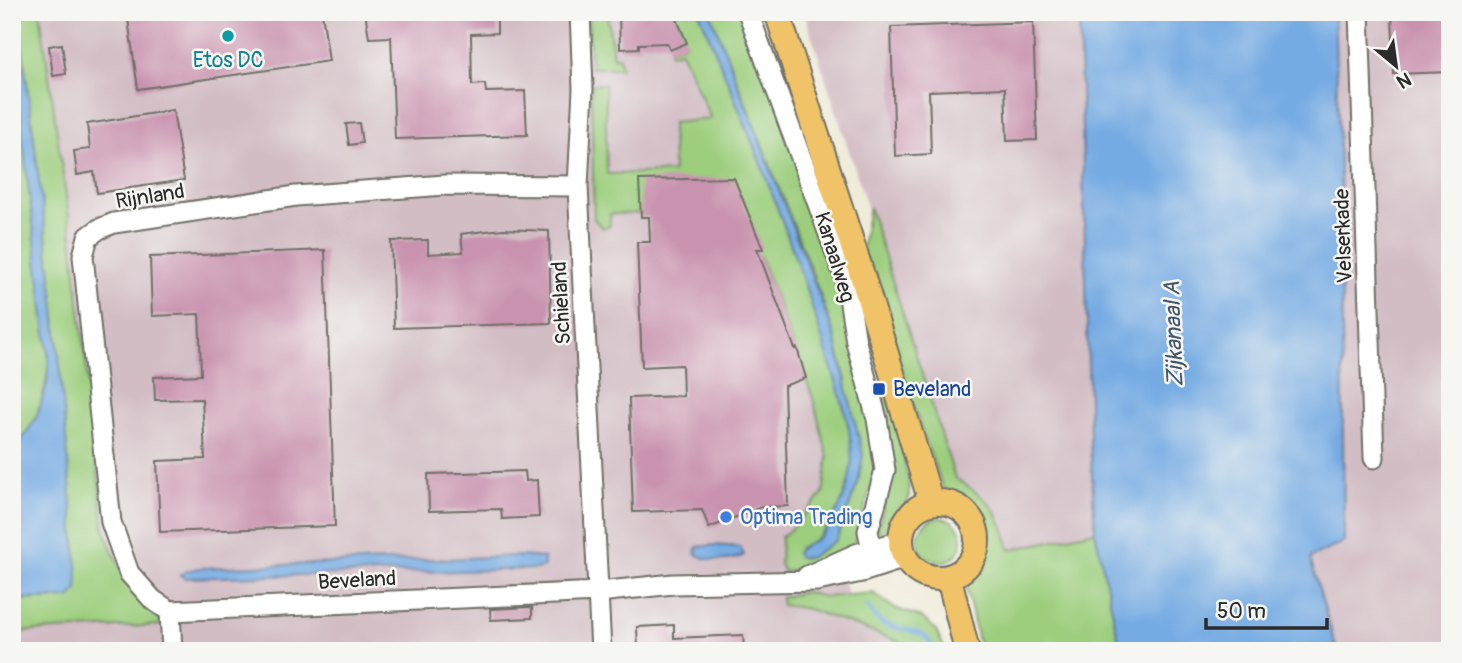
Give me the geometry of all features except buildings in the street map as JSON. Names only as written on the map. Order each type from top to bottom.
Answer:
[{"type":"main road","name":"Kanaalweg","points":[[777,12],[863,278],[931,502]]},
{"type":"main road","points":[[931,502],[951,503],[968,513],[977,531],[977,551],[967,568],[949,578],[924,576],[913,569],[903,550],[903,528],[909,516],[931,502]]},
{"type":"main road","points":[[949,578],[968,651]]},
{"type":"street","name":"Schieland","points":[[580,12],[583,89],[578,187],[601,651]]},
{"type":"street","name":"Kanaalweg","points":[[748,12],[847,284],[856,342],[877,419],[885,470],[868,531],[872,550]]},
{"type":"street","name":"Velserkade","points":[[1359,12],[1374,458]]},
{"type":"street","name":"Rijnland","points":[[170,611],[153,600],[129,573],[111,522],[83,256],[88,237],[114,223],[296,196],[445,185],[578,187]]},
{"type":"street","name":"Beveland","points":[[797,582],[872,550],[903,550]]},
{"type":"street","name":"Beveland","points":[[170,611],[600,592],[673,584],[834,579],[903,550]]},
{"type":"street","points":[[170,611],[172,651]]},
{"type":"shaded area","points":[[22,12],[710,12],[813,274],[836,540],[845,588],[866,625],[906,641],[909,651],[12,651],[12,496],[71,361]]},
{"type":"shaded area","points":[[804,12],[1079,12],[1090,441],[1095,531],[1009,550],[1002,520],[983,495],[955,478]]},
{"type":"shaded area","points":[[1334,12],[1450,12],[1450,651],[1337,651],[1310,557],[1344,541],[1341,197]]},
{"type":"green space","points":[[18,12],[40,12],[73,246],[104,529],[128,581],[164,625],[12,632],[12,600],[70,598],[55,308]]},
{"type":"green space","points":[[588,12],[607,12],[613,57],[619,57],[621,68],[591,68]]},
{"type":"green space","points":[[674,12],[699,12],[785,228],[845,414],[852,455],[849,480],[841,504],[828,526],[810,543],[799,548],[809,558],[836,540],[858,483],[846,380],[834,334],[813,274],[710,12],[745,12],[842,282],[872,428],[875,463],[873,481],[853,547],[810,567],[784,572],[780,564],[781,537],[823,494],[828,457],[813,398],[760,256],[682,212],[610,214],[610,226],[602,228],[594,219],[591,85],[605,84],[607,174],[673,172],[672,123],[711,119],[681,51],[670,54],[670,50],[686,43]]},
{"type":"green space","points":[[12,48],[49,359],[38,410],[27,435],[12,456]]},
{"type":"green space","points":[[869,207],[955,478],[992,507],[1002,524],[1010,550],[1095,531],[1121,651],[980,651],[966,585],[985,551],[985,535],[975,513],[950,497],[942,485],[924,437],[862,248]]},
{"type":"green space","points":[[882,390],[894,414],[909,483],[909,498],[894,530],[883,535],[877,528],[886,494],[887,461],[876,392]]},
{"type":"green space","points":[[940,518],[956,524],[962,540],[956,556],[940,562],[924,556],[918,540],[924,524]]},
{"type":"green space","points":[[806,592],[825,597],[873,593],[894,608],[921,617],[935,629],[946,651],[905,651],[903,643],[808,609],[782,605],[781,597]]},
{"type":"water","points":[[12,12],[18,12],[55,308],[78,577],[77,591],[70,598],[12,599],[12,456],[37,416],[47,384],[49,359],[12,48]]},
{"type":"water","points":[[699,12],[710,12],[834,334],[863,455],[858,483],[836,540],[809,558],[799,557],[796,553],[824,532],[840,506],[847,487],[852,454],[845,410],[784,224]]},
{"type":"water","name":"Zijkanaal A","points":[[1079,12],[1334,12],[1341,197],[1344,542],[1310,558],[1337,651],[1121,651],[1095,531],[1090,441]]},
{"type":"water","points":[[697,547],[740,547],[744,555],[719,560],[706,559],[696,554]]},
{"type":"water","points":[[519,556],[544,558],[544,567],[186,578],[180,575],[199,568]]},
{"type":"waterway","points":[[867,606],[882,623],[926,637],[934,651]]},
{"type":"place","name":"Etos DC","points":[[228,36]]},
{"type":"place","name":"Beveland","points":[[879,389]]},
{"type":"place","name":"Optima Trading","points":[[726,517]]}]
